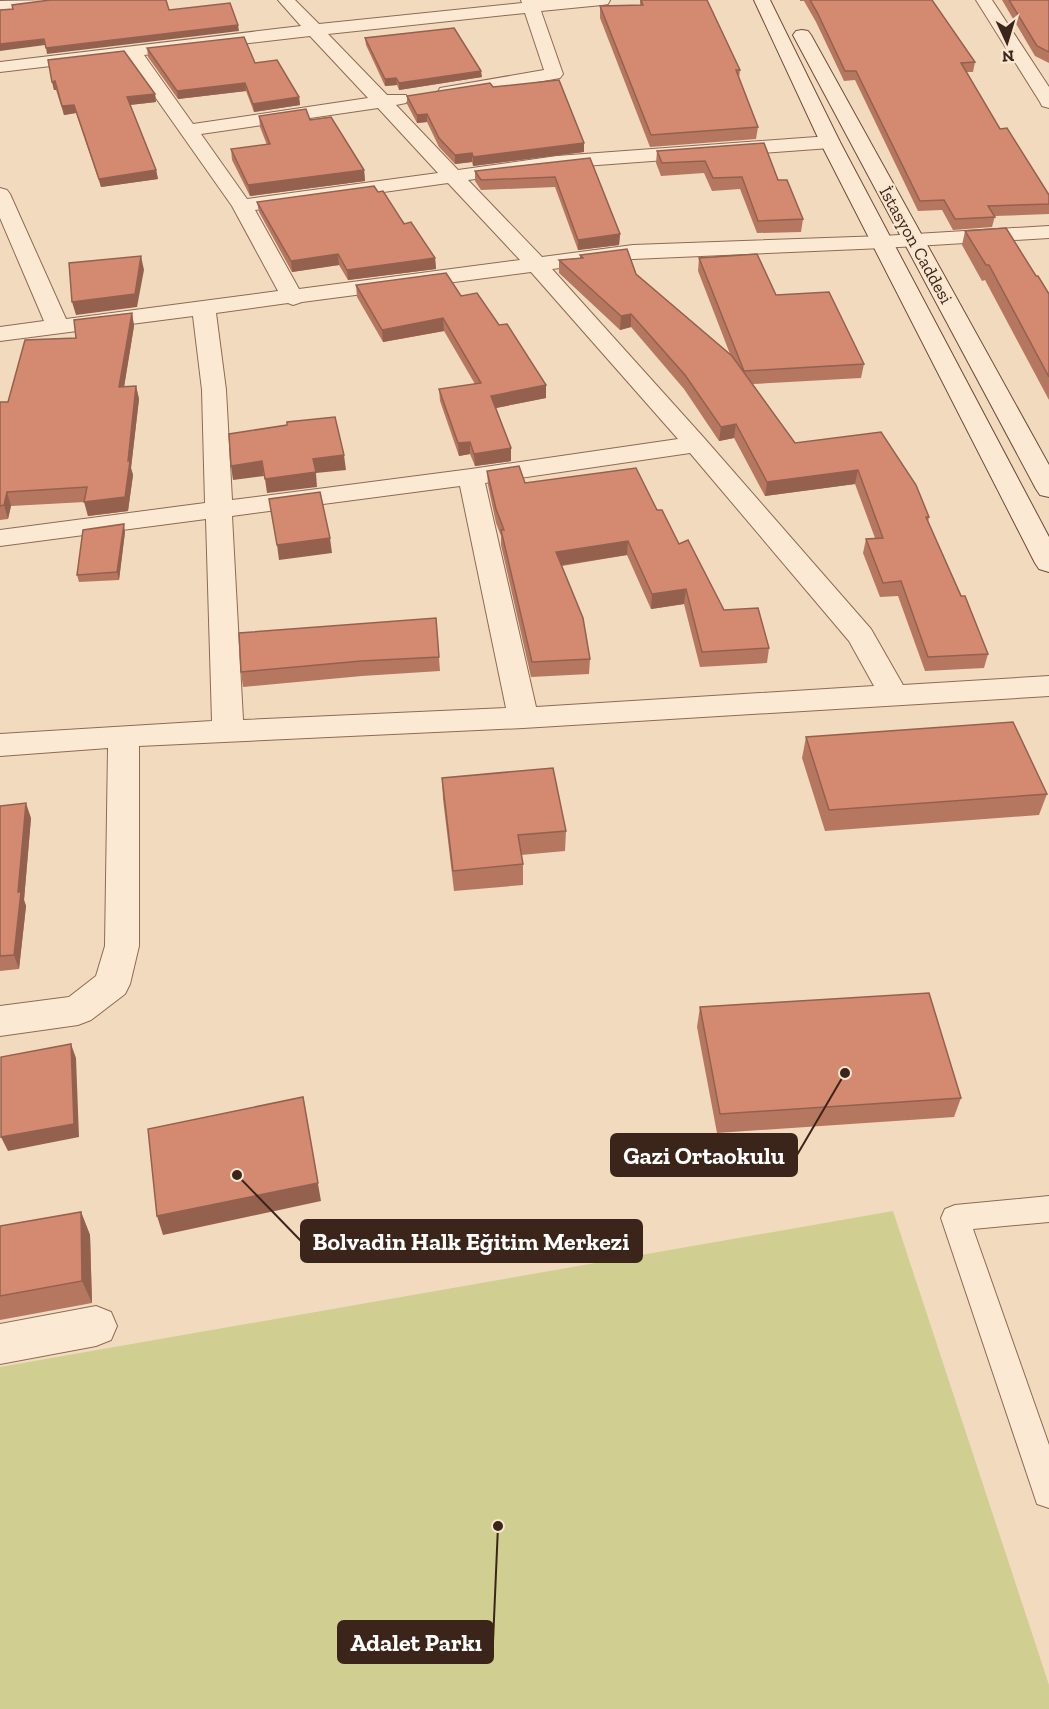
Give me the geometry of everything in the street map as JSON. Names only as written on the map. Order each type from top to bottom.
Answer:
[{"type":"street","points":[[0,6],[45,0]]},
{"type":"street","points":[[286,0],[535,263],[696,444],[861,636],[893,694]]},
{"type":"street","points":[[0,68],[131,50],[530,3],[602,0]]},
{"type":"street","points":[[762,0],[830,142],[1049,563]]},
{"type":"street","name":"İstasyon Caddesi","points":[[783,0],[1049,489]]},
{"type":"street","points":[[984,0],[1047,97]]},
{"type":"street","points":[[190,130],[554,74],[530,3]]},
{"type":"street","points":[[131,50],[242,206],[293,298]]},
{"type":"street","points":[[242,206],[450,175],[567,161],[830,142]]},
{"type":"street","points":[[0,194],[58,326]]},
{"type":"street","points":[[0,334],[293,298],[535,263],[633,252],[883,242],[1049,232]]},
{"type":"street","points":[[204,309],[214,390],[228,732]]},
{"type":"street","points":[[0,538],[471,477],[696,444]]},
{"type":"street","points":[[471,477],[523,718]]},
{"type":"street","points":[[0,745],[124,736],[523,718],[1049,686]]},
{"type":"street","points":[[0,1021],[78,1010],[112,984],[122,946],[124,736]]},
{"type":"street","points":[[0,1344],[96,1326]]},
{"type":"lane","points":[[1049,1209],[955,1218],[1049,1492]]},
{"type":"shaded area","points":[[893,1211],[1049,1685],[1049,1709],[0,1709],[0,1367]]},
{"type":"building","points":[[50,0],[166,0],[169,10],[230,3],[238,25],[46,48],[44,39],[0,44],[0,10],[13,9],[12,5]]},
{"type":"building","points":[[641,0],[707,0],[740,70],[736,70],[758,127],[651,135],[600,6],[643,5]]},
{"type":"building","points":[[810,0],[932,0],[975,62],[961,63],[1000,129],[1007,128],[1049,195],[1049,204],[988,206],[995,217],[955,219],[944,200],[920,201],[856,71],[845,71]]},
{"type":"building","points":[[1009,0],[1049,0],[1049,52],[1037,46]]},
{"type":"building","points":[[454,28],[481,71],[399,83],[396,78],[385,79],[365,38]]},
{"type":"building","points":[[244,37],[255,63],[277,60],[299,97],[253,104],[245,83],[177,91],[147,48]]},
{"type":"building","points":[[124,51],[155,94],[127,97],[156,170],[99,179],[74,105],[62,106],[55,81],[52,82],[48,60]]},
{"type":"building","points":[[559,80],[584,143],[473,157],[472,153],[455,155],[439,138],[427,114],[417,115],[407,96],[490,83],[493,87]]},
{"type":"building","points":[[306,109],[310,120],[331,117],[364,170],[248,185],[231,149],[270,144],[259,116]]},
{"type":"building","points":[[764,143],[778,180],[787,180],[803,219],[758,221],[742,177],[713,178],[705,161],[662,163],[657,151]]},
{"type":"building","points":[[590,158],[620,234],[578,240],[555,177],[481,180],[475,171]]},
{"type":"building","points":[[374,186],[378,192],[383,191],[404,224],[411,222],[435,258],[347,270],[338,254],[291,261],[257,202]]},
{"type":"building","points":[[1006,228],[1049,294],[1049,377],[989,265],[986,265],[965,231]]},
{"type":"building","points":[[627,249],[636,274],[732,356],[795,443],[881,432],[916,485],[929,517],[926,517],[961,596],[965,596],[988,654],[928,657],[901,581],[883,583],[866,539],[883,538],[858,470],[767,482],[736,424],[721,427],[685,375],[631,314],[621,316],[559,260],[583,258],[580,255]]},
{"type":"building","points":[[757,254],[776,295],[829,292],[864,364],[744,371],[699,258]]},
{"type":"building","points":[[141,256],[135,294],[72,302],[69,263]]},
{"type":"building","points":[[446,273],[461,296],[477,293],[499,325],[507,324],[546,385],[491,396],[511,448],[474,454],[470,442],[458,443],[439,389],[481,383],[443,318],[382,330],[356,285]]},
{"type":"building","points":[[132,313],[119,387],[136,386],[125,497],[84,502],[87,487],[7,492],[4,505],[0,506],[0,402],[8,402],[25,340],[76,338],[74,320]]},
{"type":"building","points":[[335,417],[344,455],[313,459],[316,472],[265,479],[262,461],[231,466],[229,434],[287,425],[287,422]]},
{"type":"building","points":[[519,466],[525,483],[636,468],[657,510],[662,510],[679,544],[688,540],[724,610],[758,608],[769,648],[702,652],[686,589],[652,594],[628,541],[556,552],[583,618],[590,659],[532,662],[501,530],[504,530],[496,509],[487,471]]},
{"type":"building","points":[[320,492],[330,538],[277,545],[269,499]]},
{"type":"building","points":[[124,524],[117,572],[77,575],[83,530]]},
{"type":"building","points":[[436,618],[439,657],[361,661],[241,672],[239,633]]},
{"type":"building","points":[[1013,722],[1047,794],[829,810],[806,737]]},
{"type":"building","points":[[553,768],[566,831],[518,835],[523,864],[453,871],[442,778]]},
{"type":"building","points":[[26,803],[18,892],[21,892],[14,955],[0,956],[0,806]]},
{"type":"building","points":[[929,993],[961,1098],[720,1114],[700,1007]]},
{"type":"building","points":[[71,1044],[74,1124],[1,1137],[1,1057]]},
{"type":"building","points":[[303,1097],[318,1183],[157,1216],[148,1129]]},
{"type":"building","points":[[81,1212],[82,1281],[0,1296],[0,1226]]},
{"type":"place","name":"Gazi Ortaokulu","points":[[845,1073]]},
{"type":"place","name":"Bolvadin Halk Eğitim Merkezi","points":[[237,1175]]},
{"type":"place","name":"Adalet Parkı","points":[[498,1526]]}]
